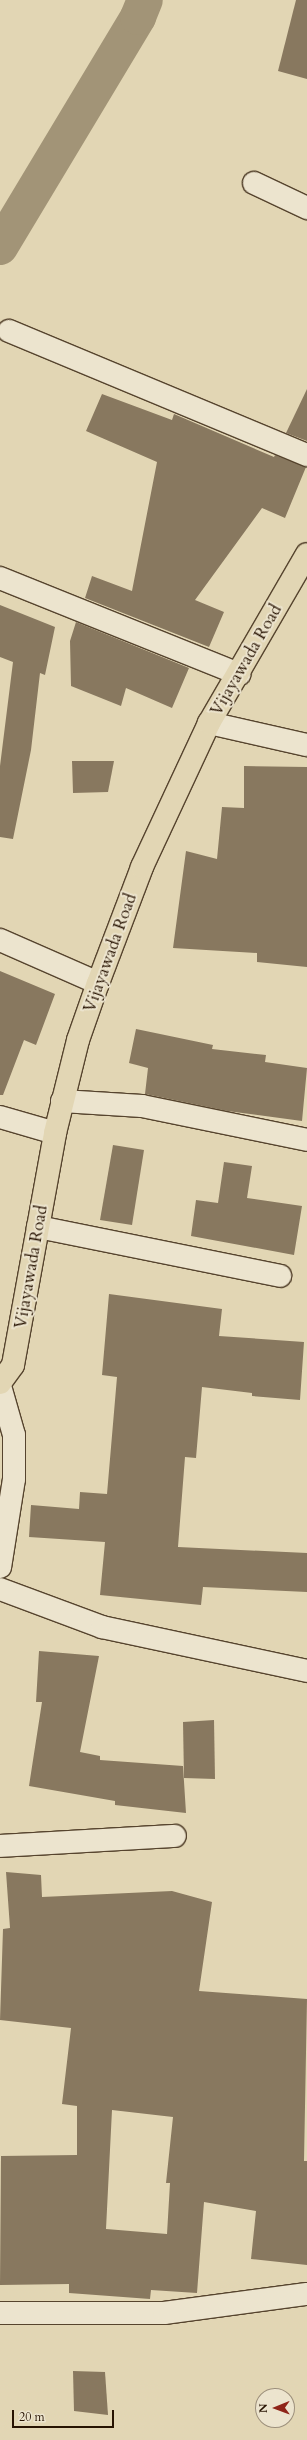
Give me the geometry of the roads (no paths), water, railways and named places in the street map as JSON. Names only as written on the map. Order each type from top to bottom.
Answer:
[{"type":"main road","name":"Vijayawada Road","points":[[0,1384],[13,1365],[62,1101],[78,1040],[98,983],[142,867],[209,723],[239,674],[307,554]]},
{"type":"street","points":[[254,183],[307,208]]},
{"type":"street","points":[[9,331],[307,455]]},
{"type":"street","points":[[0,578],[239,674]]},
{"type":"street","points":[[209,723],[307,745]]},
{"type":"street","points":[[0,940],[98,983]]},
{"type":"street","points":[[62,1101],[142,1106],[307,1140]]},
{"type":"street","points":[[0,1117],[55,1133]]},
{"type":"street","points":[[38,1227],[280,1276]]},
{"type":"street","points":[[0,1384],[14,1435],[14,1479],[0,1567]]},
{"type":"street","points":[[0,1588],[102,1627],[307,1671]]},
{"type":"street","points":[[0,1846],[175,1836]]},
{"type":"street","points":[[0,2313],[164,2313],[307,2294]]},
{"type":"waterway","points":[[0,247],[138,17],[145,0]]}]
